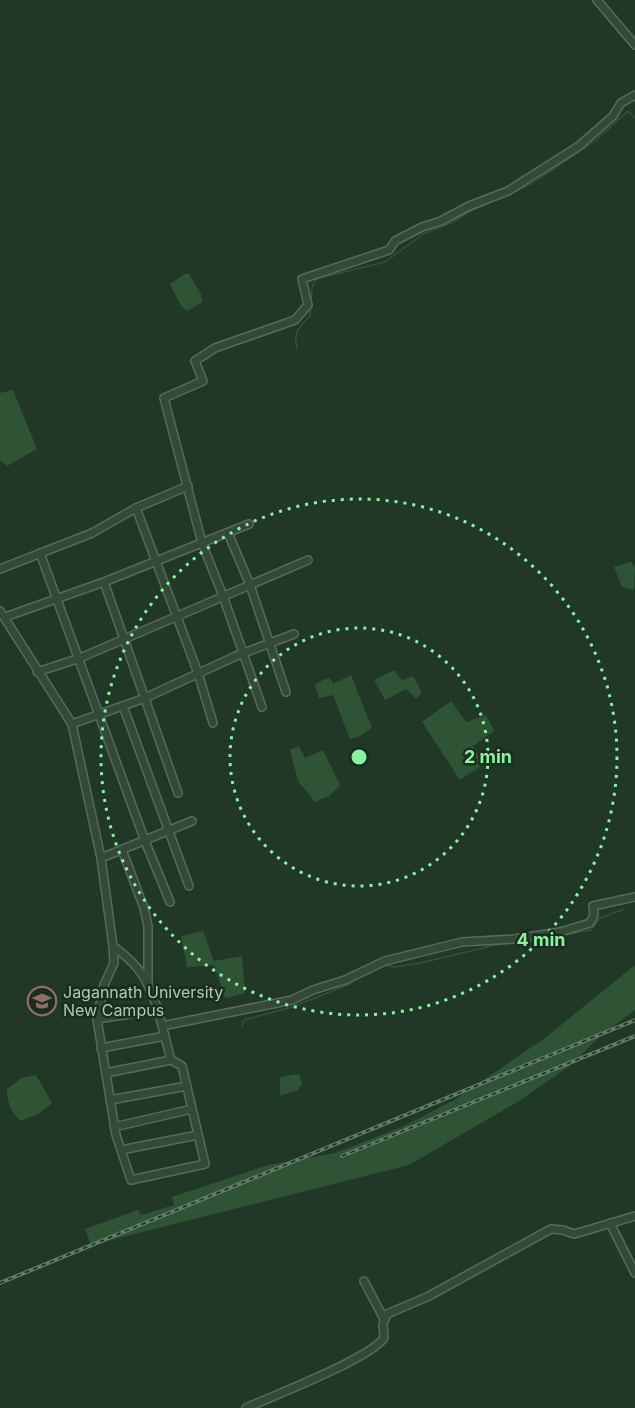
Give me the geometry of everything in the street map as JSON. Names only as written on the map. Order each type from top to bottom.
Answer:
[{"type":"street","points":[[597,0],[635,45]]},
{"type":"street","points":[[262,707],[224,596],[202,543],[164,398],[203,381],[195,361],[214,348],[295,320],[308,304],[302,279],[389,250],[395,241],[422,227],[449,218],[469,206],[508,191],[579,146],[613,116],[621,103],[635,95]]},
{"type":"street","points":[[0,569],[92,533],[136,508],[188,486]]},
{"type":"street","points":[[136,508],[198,673],[213,723]]},
{"type":"street","points":[[106,1073],[171,1060],[182,1066],[205,1164],[132,1180],[114,1127],[97,1019],[104,985],[114,963],[113,946],[101,858],[72,724],[3,614],[104,582],[249,524]]},
{"type":"street","points":[[228,533],[250,585],[286,692]]},
{"type":"street","points":[[40,553],[80,658],[98,715],[170,902]]},
{"type":"street","points":[[38,672],[80,658],[308,560]]},
{"type":"street","points":[[104,582],[178,793]]},
{"type":"street","points":[[72,724],[145,698],[198,673],[294,634]]},
{"type":"street","points":[[123,706],[189,886]]},
{"type":"street","points":[[101,858],[192,821]]},
{"type":"street","points":[[122,850],[144,909],[148,927],[148,983]]},
{"type":"street","points":[[162,1026],[292,1000],[313,990],[345,980],[385,961],[462,942],[514,939],[560,932],[590,923],[594,915],[592,906],[635,897]]},
{"type":"street","points":[[113,946],[134,962],[148,983],[158,1010],[171,1060]]},
{"type":"street","points":[[97,1019],[158,1010]]},
{"type":"street","points":[[101,1048],[165,1036]]},
{"type":"street","points":[[110,1100],[187,1086]]},
{"type":"street","points":[[114,1127],[192,1109]]},
{"type":"street","points":[[121,1150],[198,1135]]},
{"type":"street","points":[[384,1319],[387,1314],[429,1296],[551,1229],[574,1234],[635,1216]]},
{"type":"street","points":[[610,1223],[635,1273]]},
{"type":"street","points":[[246,1408],[343,1364],[380,1344],[384,1338],[384,1319],[364,1281]]},
{"type":"shaded area","points":[[185,274],[189,274],[201,294],[202,302],[187,311],[181,306],[170,284]]},
{"type":"shaded area","points":[[13,390],[37,449],[7,466],[0,460],[0,393]]},
{"type":"shaded area","points":[[631,562],[635,568],[634,590],[622,587],[614,567]]},
{"type":"shaded area","points":[[394,670],[402,680],[413,676],[422,693],[416,699],[406,689],[385,700],[374,680]]},
{"type":"shaded area","points":[[351,675],[372,728],[350,739],[333,695],[319,698],[315,685],[330,678],[333,684]]},
{"type":"shaded area","points":[[451,701],[466,722],[486,715],[494,731],[473,746],[484,764],[460,780],[422,722]]},
{"type":"shaded area","points":[[299,746],[305,758],[323,750],[340,785],[329,796],[315,802],[298,781],[290,750]]},
{"type":"shaded area","points":[[203,931],[214,961],[242,956],[245,993],[225,998],[214,965],[187,967],[181,936]]},
{"type":"shaded area","points":[[635,965],[635,1010],[603,1034],[568,1067],[519,1101],[409,1165],[91,1245],[85,1229],[138,1210],[141,1215],[174,1205],[172,1197],[268,1165],[335,1153],[402,1127],[456,1099],[545,1038]]},
{"type":"shaded area","points":[[299,1074],[302,1084],[298,1090],[280,1096],[280,1077]]},
{"type":"shaded area","points":[[36,1075],[52,1103],[40,1113],[21,1121],[10,1107],[7,1089],[22,1078]]},
{"type":"waterway","points":[[297,348],[296,334],[310,316],[312,288],[316,279],[385,262],[423,234],[533,183],[595,141],[628,111],[635,118]]},
{"type":"waterway","points":[[517,942],[591,930],[600,918],[624,909]]},
{"type":"waterway","points":[[380,967],[420,963],[504,943]]},
{"type":"waterway","points":[[242,1026],[244,1020],[292,1007],[350,984],[357,978]]},
{"type":"railway","points":[[0,1283],[635,1020]]},
{"type":"railway","points":[[342,1156],[635,1036]]},
{"type":"place","name":"Jagannath University New Campus","points":[[42,1001]]}]
